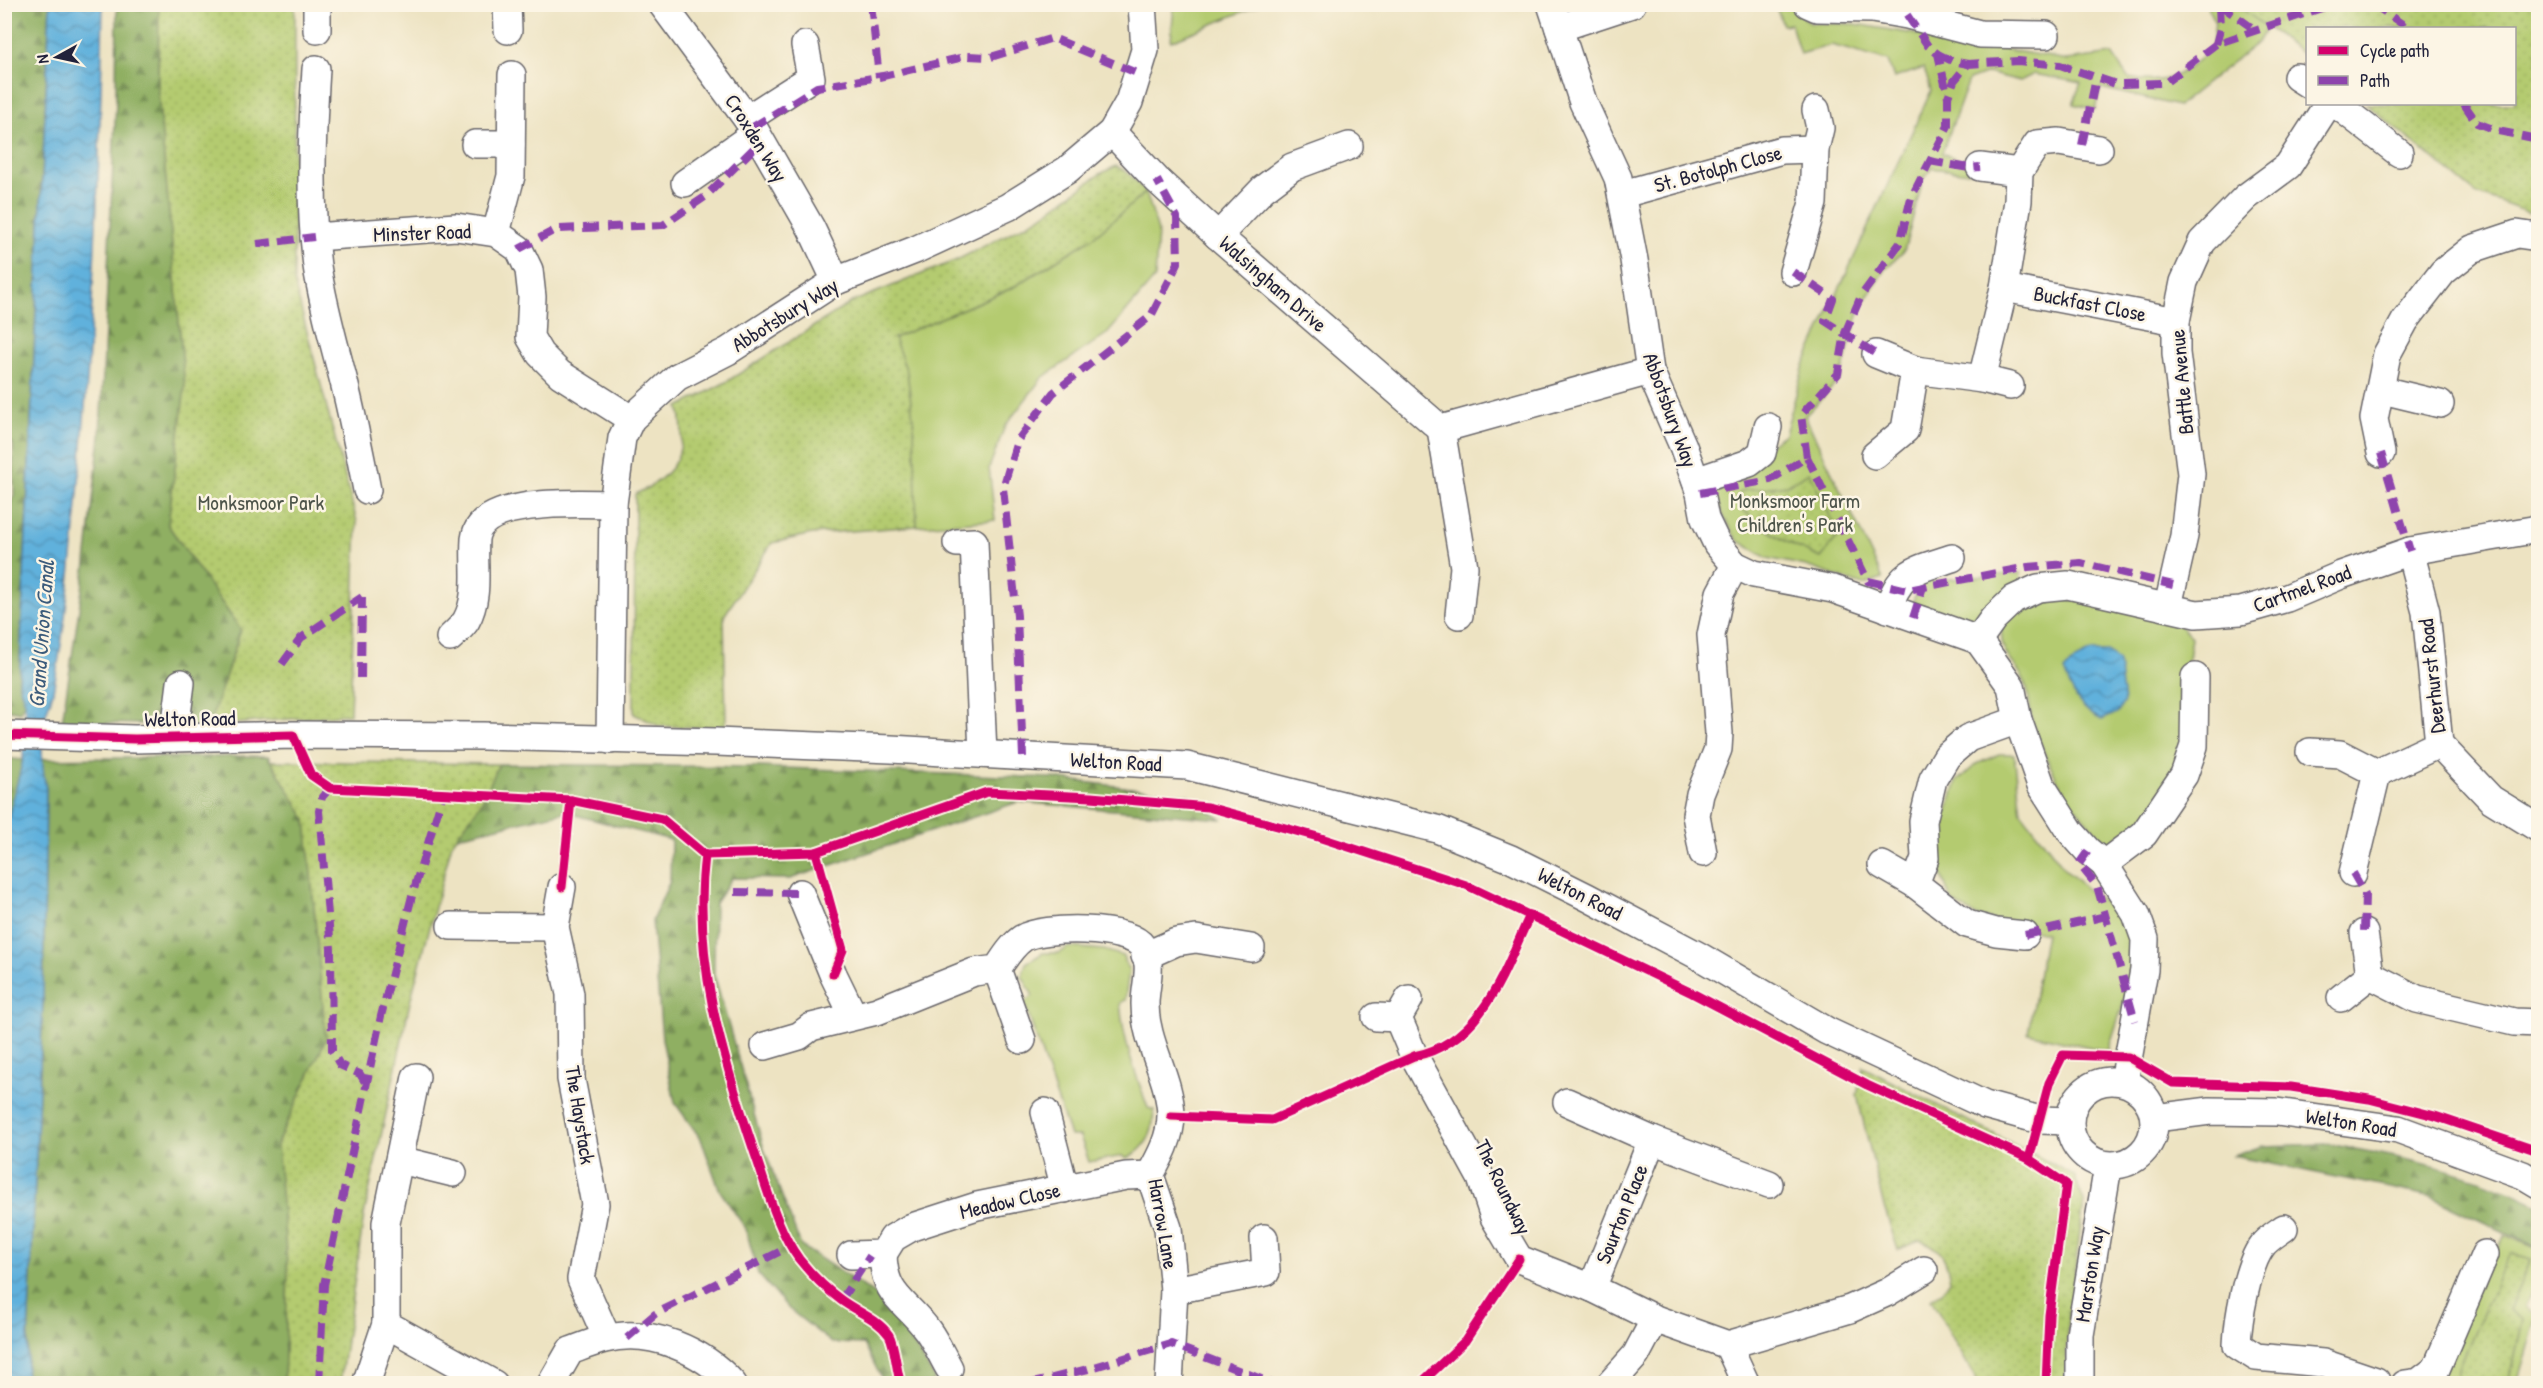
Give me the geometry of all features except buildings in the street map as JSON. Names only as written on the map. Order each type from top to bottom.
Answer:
[{"type":"street","name":"Croxden Way","points":[[662,4],[752,126],[811,228],[836,280]]},
{"type":"street","name":"Abbotsbury Way","points":[[610,740],[613,504],[622,438],[631,419],[677,377],[729,351],[836,280],[915,250],[1008,207],[1067,170],[1112,132],[1130,102],[1145,50],[1142,4]]},
{"type":"street","points":[[1555,16],[1632,4]]},
{"type":"street","points":[[1808,4],[1817,8],[1872,9],[1908,15],[1980,34],[2046,35]]},
{"type":"street","name":"Abbotsbury Way","points":[[1555,16],[1583,102],[1602,139],[1623,194],[1650,370],[1683,446],[1696,481],[1705,519],[1717,544],[1735,565],[1754,574],[1833,589],[1978,640]]},
{"type":"street","points":[[686,183],[811,78],[806,45]]},
{"type":"street","points":[[316,69],[312,134],[314,237],[327,319],[344,381],[368,490]]},
{"type":"street","points":[[496,233],[511,176],[512,75]]},
{"type":"street","name":"Battle Avenue","points":[[2168,606],[2184,536],[2191,474],[2176,353],[2176,321],[2184,282],[2202,242],[2246,197],[2288,166],[2327,105]]},
{"type":"street","points":[[2337,105],[2399,153]]},
{"type":"street","name":"St. Botolph Close","points":[[1793,272],[1813,203],[1815,149],[1820,128],[1816,110]]},
{"type":"street","name":"Walsingham Drive","points":[[1112,132],[1157,180],[1218,236],[1441,429]]},
{"type":"street","points":[[1980,167],[2019,172],[2037,144],[2059,142],[2099,149]]},
{"type":"street","points":[[475,144],[511,144]]},
{"type":"street","points":[[1218,236],[1263,189],[1292,167],[1349,146]]},
{"type":"street","name":"St. Botolph Close","points":[[1623,194],[1782,150],[1815,149]]},
{"type":"street","name":"Buckfast Close","points":[[1982,379],[2004,288],[2018,201],[2019,172]]},
{"type":"street","name":"Minster Road","points":[[314,237],[456,227],[496,233],[519,249],[529,270],[532,297],[530,337],[540,354],[560,374],[631,419]]},
{"type":"street","points":[[2381,453],[2374,419],[2382,390],[2387,354],[2405,321],[2443,272],[2472,249],[2517,234],[2538,237]]},
{"type":"street","name":"Buckfast Close","points":[[2004,288],[2176,321]]},
{"type":"street","points":[[1876,354],[1915,370],[1982,379],[2010,386]]},
{"type":"street","points":[[1459,615],[1464,567],[1441,429],[1650,370]]},
{"type":"street","points":[[1875,455],[1905,430],[1915,370]]},
{"type":"street","points":[[2382,390],[2440,404]]},
{"type":"street","points":[[1696,481],[1749,463],[1762,453],[1768,427]]},
{"type":"street","points":[[450,638],[466,621],[474,593],[475,536],[490,517],[515,508],[546,504],[613,504]]},
{"type":"street","name":"Cartmel Road","points":[[1978,640],[1993,619],[2014,599],[2038,588],[2068,585],[2196,614],[2241,610],[2286,598],[2341,574],[2410,551],[2538,529]]},
{"type":"street","points":[[957,543],[974,542],[983,754]]},
{"type":"street","name":"Deerhurst Road","points":[[2410,551],[2426,612],[2439,744],[2492,799],[2538,828]]},
{"type":"street","points":[[1888,609],[1894,588],[1909,572],[1952,558]]},
{"type":"street","points":[[1703,853],[1696,815],[1700,794],[1719,749],[1711,635],[1720,593],[1735,565]]},
{"type":"street","points":[[1978,640],[2011,686],[2018,720],[2041,785],[2071,832],[2088,851],[2104,864],[2136,914],[2145,939],[2144,970],[2124,1082]]},
{"type":"street","points":[[2104,864],[2144,834],[2184,775],[2194,746],[2195,677]]},
{"type":"street","points":[[174,738],[181,683]]},
{"type":"street","points":[[1915,884],[1925,858],[1923,821],[1933,779],[1947,756],[1968,738],[2018,720]]},
{"type":"street","name":"Welton Road","points":[[4,735],[174,738],[293,735],[716,742],[1187,766],[1437,829],[1511,859],[1587,897],[1697,955],[1827,1031],[1974,1100],[2040,1120],[2069,1121]]},
{"type":"street","points":[[2377,773],[2439,744]]},
{"type":"street","points":[[2310,752],[2340,754],[2377,773]]},
{"type":"street","points":[[2353,873],[2377,773]]},
{"type":"street","points":[[1882,865],[1915,884],[1967,924],[1996,932],[2025,935]]},
{"type":"street","name":"The Haystack","points":[[562,887],[555,927],[570,994],[571,1079],[595,1204],[581,1279],[607,1338]]},
{"type":"street","points":[[800,893],[833,974],[840,1018]]},
{"type":"street","points":[[451,926],[555,927]]},
{"type":"street","points":[[765,1046],[799,1036],[811,1027],[840,1018],[877,1011],[936,985],[974,972],[997,969],[1009,951],[1024,937],[1053,931],[1124,934],[1142,946],[1144,956],[1176,942],[1196,939],[1251,948]]},
{"type":"street","points":[[2364,933],[2370,975]]},
{"type":"street","name":"Harrow Lane","points":[[1144,956],[1150,972],[1145,1004],[1150,1042],[1165,1084],[1171,1116],[1164,1151],[1150,1175],[1168,1228],[1174,1290],[1169,1383]]},
{"type":"street","points":[[997,969],[1022,1040]]},
{"type":"street","points":[[2341,998],[2370,975]]},
{"type":"street","points":[[2370,975],[2417,999],[2514,1022],[2538,1023]]},
{"type":"street","name":"The Roundway","points":[[1394,1011],[1414,1056],[1481,1178],[1494,1217],[1518,1259],[1592,1288],[1655,1319],[1728,1345]]},
{"type":"street","points":[[369,1372],[386,1324],[386,1223],[416,1077]]},
{"type":"street","points":[[2111,1080],[2124,1082],[2145,1095],[2155,1118],[2153,1133],[2147,1147],[2130,1161],[2108,1166],[2092,1161],[2080,1151],[2072,1137],[2069,1121],[2072,1108],[2087,1088],[2111,1080]]},
{"type":"street","name":"Sourton Place","points":[[1567,1102],[1652,1140],[1769,1184]]},
{"type":"street","name":"Welton Road","points":[[2155,1118],[2210,1111],[2277,1112],[2398,1129],[2523,1175],[2538,1184]]},
{"type":"street","points":[[1045,1112],[1065,1189]]},
{"type":"street","name":"Sourton Place","points":[[1592,1288],[1652,1140]]},
{"type":"street","points":[[400,1160],[453,1173]]},
{"type":"street","name":"Marston Way","points":[[2080,1383],[2080,1335],[2108,1166]]},
{"type":"street","name":"Meadow Close","points":[[883,1254],[893,1238],[912,1227],[977,1206],[1126,1176],[1150,1175]]},
{"type":"street","points":[[2284,1228],[2262,1245],[2254,1262],[2238,1315],[2237,1345],[2256,1357],[2323,1363],[2375,1382],[2419,1382],[2436,1369],[2485,1254]]},
{"type":"street","points":[[1174,1290],[1266,1272],[1264,1238]]},
{"type":"street","points":[[851,1255],[883,1254],[883,1272],[890,1290],[928,1331],[949,1368]]},
{"type":"street","points":[[1746,1383],[1728,1345],[1850,1309],[1888,1292],[1924,1270]]},
{"type":"street","points":[[1610,1383],[1636,1355],[1655,1319]]},
{"type":"street","points":[[386,1324],[494,1383]]},
{"type":"street","points":[[551,1383],[570,1351],[607,1338],[650,1337],[691,1350],[733,1383]]},
{"type":"green space","points":[[1174,4],[1259,5],[1171,41]]},
{"type":"green space","points":[[5,5],[50,5],[19,684],[25,702],[20,712],[5,709],[4,521],[14,495],[13,443],[4,443],[4,194],[7,180],[12,41]]},
{"type":"green space","points":[[117,5],[159,5],[158,91],[185,387],[168,525],[241,630],[209,726],[62,722],[86,563],[100,436],[116,101]]},
{"type":"green space","name":"Monksmoor Park","points":[[159,5],[295,5],[294,282],[357,522],[350,714],[209,726],[241,630],[168,525],[185,387],[158,91]]},
{"type":"green space","points":[[1775,5],[1789,5],[1810,23],[1855,24],[2068,60],[2112,54],[2128,78],[2143,80],[2165,79],[2174,76],[2192,65],[2212,48],[2215,21],[2207,5],[2256,5],[2274,16],[2258,42],[2178,106],[2101,88],[2095,109],[2073,104],[2081,83],[2034,74],[2020,81],[1988,73],[1969,80],[1942,153],[1970,164],[1969,173],[1932,168],[1923,179],[1904,251],[1885,269],[1860,308],[1840,379],[1805,416],[1883,579],[1863,585],[1806,566],[1767,558],[1737,540],[1722,514],[1713,484],[1785,434],[1804,365],[1931,91],[1924,68],[1894,78],[1888,61],[1832,45],[1800,54],[1791,24],[1783,25]]},
{"type":"green space","points":[[2236,5],[2538,5],[2538,216],[2477,194],[2367,105],[2516,105],[2516,27],[2306,27],[2306,55]]},
{"type":"green space","points":[[5,11],[12,41],[5,194]]},
{"type":"green space","points":[[1116,166],[1127,172],[1146,192],[1091,239],[1012,288],[894,338],[907,372],[914,425],[917,526],[812,534],[772,543],[724,616],[726,728],[659,726],[634,714],[635,494],[661,479],[676,460],[682,436],[679,407],[726,382],[852,302],[957,260],[1037,219],[1100,174]]},
{"type":"green space","points":[[1146,192],[1158,231],[1155,278],[1108,333],[1042,378],[1005,426],[989,468],[995,520],[917,526],[893,338],[1012,288],[1091,239]]},
{"type":"green space","name":"Monksmoor Farm Children's Park","points":[[1809,472],[1839,535],[1821,558],[1775,535],[1735,502],[1741,491],[1787,485]]},
{"type":"green space","points":[[2021,573],[2020,584],[1976,626],[1911,607],[1920,582]]},
{"type":"green space","points":[[2060,598],[2100,604],[2177,623],[2191,637],[2183,695],[2187,739],[2176,776],[2145,818],[2108,843],[2082,817],[2054,773],[2033,723],[2023,677],[2003,645],[2002,624],[2024,607]]},
{"type":"green space","points":[[1999,754],[2014,754],[2021,812],[2064,868],[2092,894],[2118,910],[2133,947],[2132,975],[2108,1051],[2028,1033],[2046,933],[1976,916],[1951,901],[1940,869],[1939,837],[1957,781],[1977,764]]},
{"type":"green space","points":[[268,756],[306,819],[326,1039],[277,1144],[288,1274],[284,1383],[26,1384],[43,1001],[46,789],[41,759]]},
{"type":"green space","points":[[5,758],[23,760],[5,834]]},
{"type":"green space","points":[[271,761],[499,764],[481,803],[452,843],[410,1002],[364,1215],[340,1383],[284,1383],[288,1274],[277,1144],[326,1039],[306,819]]},
{"type":"green space","points":[[499,764],[757,767],[1052,778],[1188,795],[1221,819],[1018,802],[790,879],[732,878],[715,903],[714,974],[764,1149],[801,1246],[886,1301],[935,1378],[931,1384],[884,1383],[864,1344],[832,1343],[789,1309],[758,1274],[746,1229],[720,1191],[701,1139],[675,1103],[662,1039],[652,921],[670,881],[671,840],[564,812],[454,837],[481,803]]},
{"type":"green space","points":[[1068,947],[1104,950],[1123,956],[1129,971],[1125,1000],[1120,1003],[1124,1030],[1134,1069],[1148,1108],[1154,1110],[1151,1133],[1145,1145],[1127,1159],[1123,1156],[1089,1162],[1080,1136],[1070,1136],[1024,1002],[1033,996],[1022,976],[1026,963],[1043,953],[1060,953]]},
{"type":"green space","points":[[1863,1067],[2074,1175],[2084,1202],[2067,1327],[2066,1383],[1978,1383],[1931,1299],[1942,1292],[1950,1281],[1942,1254],[1933,1246],[1919,1240],[1898,1250],[1884,1207],[1857,1095]]},
{"type":"green space","points":[[2328,1144],[2409,1160],[2462,1174],[2538,1205],[2538,1248],[2429,1196],[2233,1156],[2262,1146]]},
{"type":"green space","points":[[2505,1235],[2538,1249],[2538,1277],[2525,1306],[2537,1316],[2517,1383],[2436,1384],[2467,1306]]},
{"type":"green space","points":[[2510,1253],[2531,1259],[2509,1310],[2523,1320],[2509,1383],[2452,1383]]},
{"type":"water","name":"Grand Union Canal","points":[[50,5],[103,5],[100,138],[90,338],[74,538],[60,653],[42,738],[46,789],[43,1001],[26,1383],[5,1384],[4,834],[23,760],[25,702],[19,685]]},
{"type":"water","points":[[2091,652],[2108,652],[2119,662],[2124,702],[2117,713],[2102,720],[2082,706],[2070,687],[2064,671],[2075,660]]},
{"type":"marked path","points":[[871,4],[879,77]]},
{"type":"marked path","points":[[2216,44],[2220,29],[2219,4]]},
{"type":"marked path","points":[[1700,493],[1770,480],[1807,457],[1801,415],[1838,374],[1845,333],[1861,296],[1900,243],[1911,198],[1948,126],[1948,97],[1954,81],[1968,64],[2018,61],[2060,65],[2116,84],[2165,83],[2216,44],[2333,4]]},
{"type":"marked path","points":[[2373,4],[2407,27]]},
{"type":"marked path","points":[[2220,5],[2254,29]]},
{"type":"marked path","points":[[1907,15],[1928,46],[1938,54],[1948,97]]},
{"type":"marked path","points":[[753,127],[817,87],[879,77],[968,56],[991,57],[1053,38],[1139,74]]},
{"type":"marked path","points":[[1938,54],[1952,61],[1968,64]]},
{"type":"marked path","points":[[2082,145],[2096,78]]},
{"type":"marked path","points":[[2465,105],[2477,123],[2498,131],[2538,139]]},
{"type":"marked path","points":[[519,249],[557,229],[663,225],[705,197],[761,141]]},
{"type":"marked path","points":[[1929,161],[1969,168],[1980,167]]},
{"type":"marked path","points":[[1023,757],[1017,616],[1003,488],[1017,441],[1053,393],[1151,316],[1178,263],[1177,217],[1157,180]]},
{"type":"marked path","points":[[257,244],[314,237]]},
{"type":"marked path","points":[[1793,272],[1833,299],[1825,321],[1876,354]]},
{"type":"marked path","points":[[2381,453],[2410,551]]},
{"type":"marked path","points":[[1807,457],[1868,581],[1908,590],[2028,567],[2081,563],[2173,585]]},
{"type":"marked path","points":[[1913,618],[1923,587]]},
{"type":"marked path","points":[[282,664],[301,638],[362,597]]},
{"type":"marked path","points":[[361,678],[362,597]]},
{"type":"marked path","points":[[330,788],[322,797],[319,811],[331,949],[332,1051],[340,1065],[360,1074],[366,1084]]},
{"type":"marked path","points":[[319,1384],[324,1285],[381,1016],[412,896],[443,794]]},
{"type":"marked path","points":[[2088,851],[2079,864],[2097,886],[2135,1021]]},
{"type":"marked path","points":[[2353,873],[2365,894],[2364,933]]},
{"type":"marked path","points":[[735,892],[800,893]]},
{"type":"marked path","points":[[2025,935],[2106,916]]},
{"type":"marked path","points":[[627,1338],[655,1314],[791,1246]]},
{"type":"marked path","points":[[841,1300],[870,1256]]},
{"type":"marked path","points":[[1029,1384],[1171,1344],[1274,1384]]},
{"type":"cycle path","points":[[4,735],[135,739],[293,735],[311,775],[330,788],[571,800],[662,819],[705,855],[816,852],[987,792],[1091,797],[1208,807],[1318,837],[1466,885],[1692,993],[1867,1085],[2029,1159],[2066,1184],[2049,1315],[2046,1384]]},
{"type":"cycle path","points":[[562,887],[571,800]]},
{"type":"cycle path","points":[[816,852],[843,950],[833,974]]},
{"type":"cycle path","points":[[705,855],[702,894],[703,932],[706,969],[713,1007],[731,1081],[773,1208],[791,1247],[809,1270],[835,1296],[873,1320],[889,1335],[901,1384]]},
{"type":"cycle path","points":[[1171,1116],[1272,1120],[1414,1056],[1437,1049],[1457,1036],[1488,1002],[1530,915]]},
{"type":"cycle path","points":[[2029,1159],[2049,1083],[2063,1055],[2128,1057],[2173,1083],[2291,1087],[2369,1099],[2435,1116],[2538,1151]]},
{"type":"cycle path","points":[[1420,1384],[1465,1341],[1519,1259]]}]
